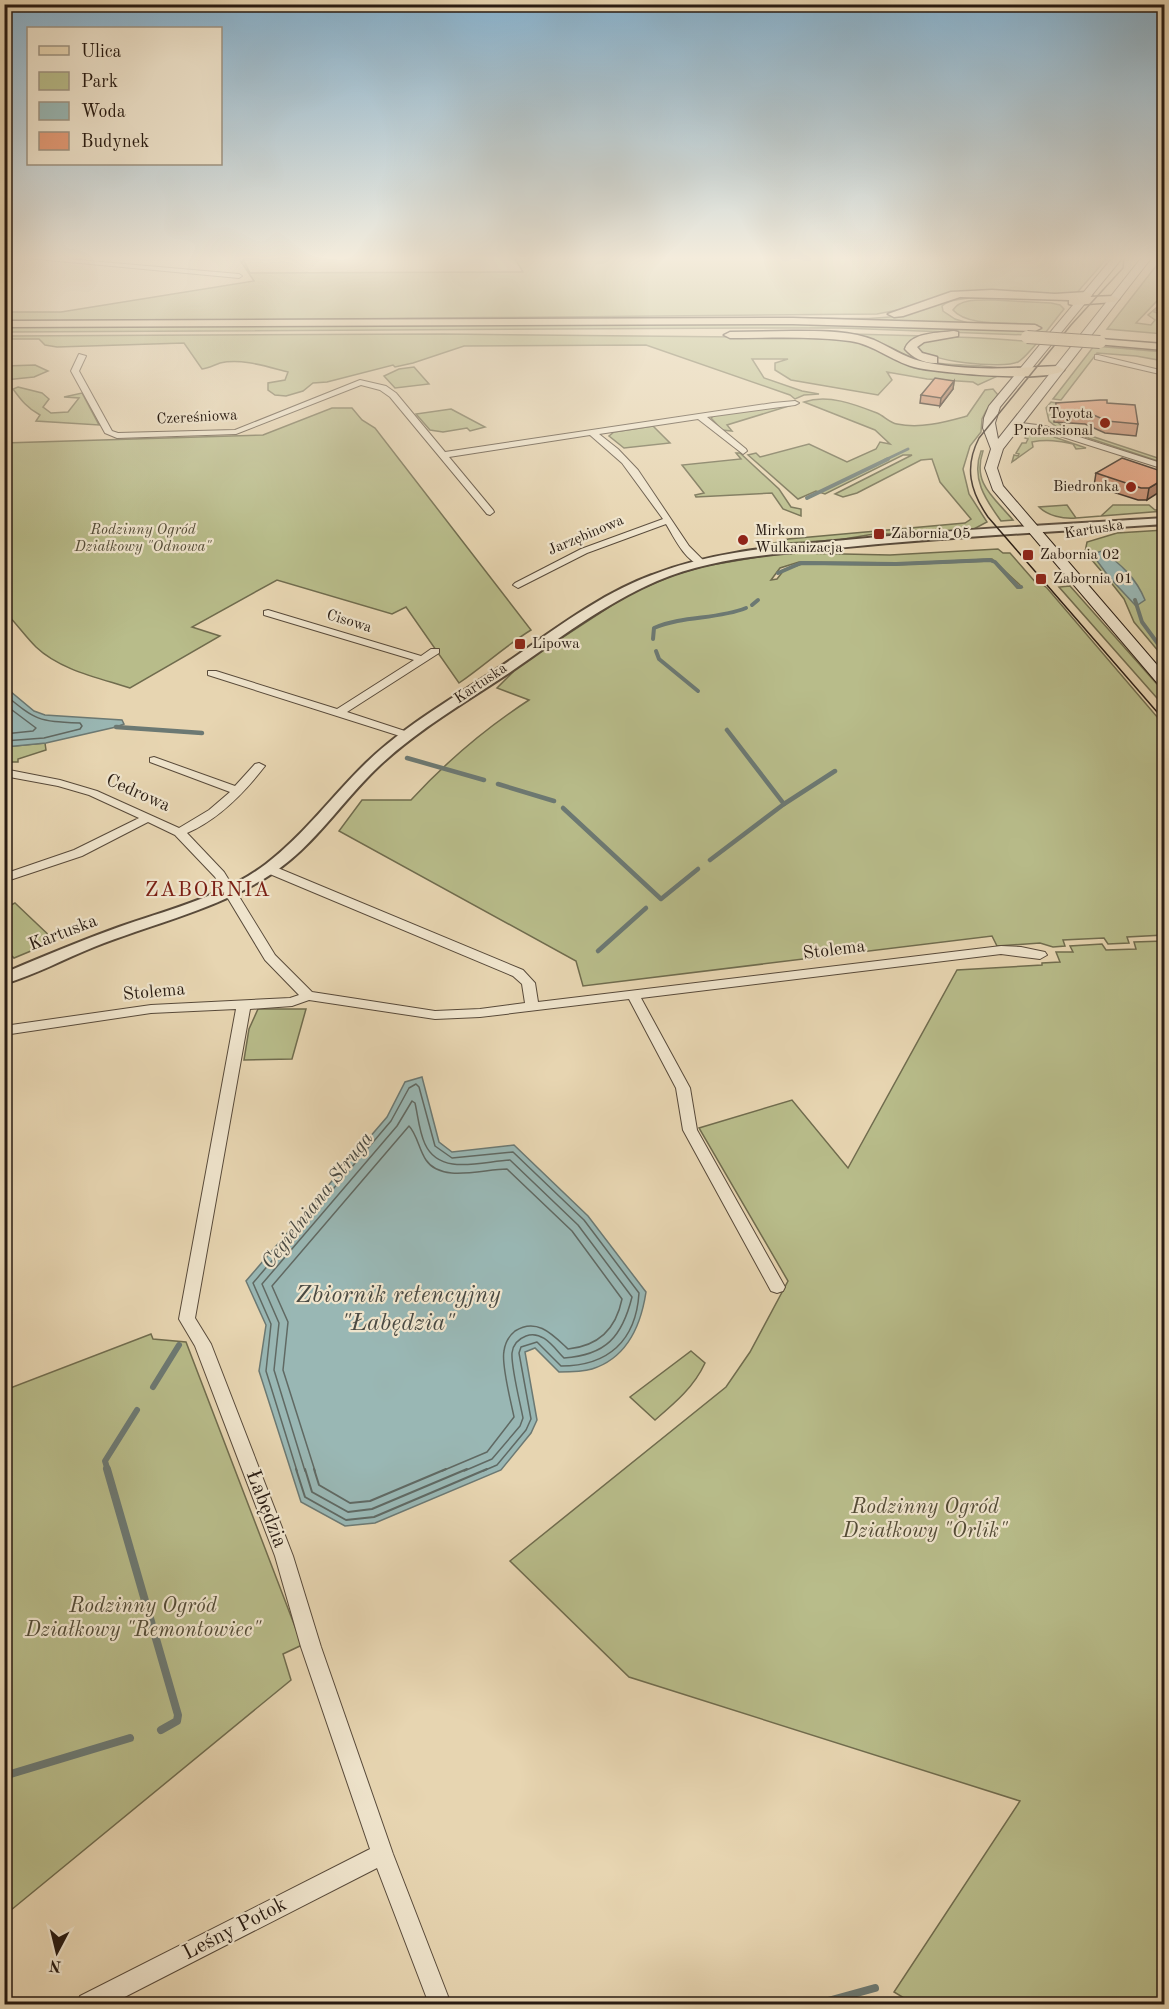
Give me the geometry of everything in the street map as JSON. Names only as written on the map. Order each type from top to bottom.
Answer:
[{"type":"main road","points":[[888,351],[904,359],[931,367],[1024,371],[1046,385]]},
{"type":"main road","points":[[913,351],[918,356],[941,362],[1024,371],[1058,370]]},
{"type":"main road","points":[[997,449],[987,422],[995,406],[1041,351]]},
{"type":"main road","points":[[1073,351],[997,449],[991,468],[992,476],[997,487],[1164,682]]},
{"type":"street","name":"Czereśniowa","points":[[82,356],[75,371],[111,434],[240,431],[360,382],[390,392],[490,512]]},
{"type":"street","points":[[1098,357],[1164,373]]},
{"type":"street","points":[[442,455],[795,403]]},
{"type":"street","points":[[700,416],[735,442],[743,451]]},
{"type":"street","points":[[1016,424],[1042,428],[1164,467]]},
{"type":"street","points":[[592,433],[609,443],[629,464],[669,520],[687,553],[701,563]]},
{"type":"street","name":"Jarzębinowa","points":[[518,585],[584,551],[669,520]]},
{"type":"street","name":"Kartuska","points":[[4,979],[90,943],[229,891],[269,869],[306,838],[371,766],[407,735],[617,596],[656,577],[701,563],[755,553],[838,546],[874,548],[1037,533],[1104,532],[1134,524],[1164,521]]},
{"type":"street","name":"Cisowa","points":[[268,613],[421,659]]},
{"type":"street","points":[[338,713],[435,651]]},
{"type":"street","points":[[212,673],[407,735]]},
{"type":"street","points":[[154,760],[238,791]]},
{"type":"street","points":[[179,832],[190,828],[238,791],[259,766]]},
{"type":"street","name":"Cedrowa","points":[[4,772],[72,786],[179,832],[220,875],[229,891]]},
{"type":"street","points":[[4,878],[78,853],[150,818]]},
{"type":"street","points":[[269,869],[518,973],[528,983],[532,1006]]},
{"type":"street","points":[[229,891],[270,957],[308,996]]},
{"type":"street","name":"Stolema","points":[[4,1031],[151,1010],[292,1002],[308,996],[435,1015],[480,1013],[1000,950],[1040,955]]},
{"type":"street","points":[[632,993],[683,1088],[690,1130],[777,1287]]},
{"type":"street","name":"Łabędzia","points":[[244,1005],[188,1319],[203,1344],[284,1556],[311,1647],[381,1854],[440,2004]]},
{"type":"street","name":"Leśny Potok","points":[[88,2004],[381,1854]]},
{"type":"green space","points":[[189,351],[450,351],[413,363],[395,367],[393,365],[327,382],[313,383],[303,391],[286,396],[275,395],[268,390],[268,383],[285,380],[288,372],[237,362],[220,363],[202,369]]},
{"type":"green space","points":[[663,351],[878,351],[901,361],[1000,375],[978,385],[973,382],[927,379],[887,372],[892,380],[878,395],[791,380],[775,370],[775,363],[788,359],[752,359],[764,378],[802,391],[819,394],[804,395],[795,399],[790,395]]},
{"type":"green space","points":[[893,351],[907,351],[910,355],[920,360],[933,363],[1002,369],[934,365],[906,358]]},
{"type":"green space","points":[[922,351],[1030,351],[1018,362],[997,365],[965,363],[934,357]]},
{"type":"green space","points":[[1090,351],[1164,352],[1164,361],[1097,353],[1061,400],[1053,399]]},
{"type":"green space","points":[[35,365],[48,371],[34,377],[5,380],[5,366]]},
{"type":"green space","points":[[414,367],[429,384],[395,388],[384,376],[399,369]]},
{"type":"green space","points":[[18,387],[42,393],[49,399],[43,407],[51,413],[68,412],[79,398],[64,397],[82,393],[99,425],[36,421],[40,415],[19,397],[13,389]]},
{"type":"green space","points":[[993,389],[998,395],[982,419],[981,432],[970,446],[963,469],[969,494],[987,522],[972,530],[921,534],[874,534],[838,540],[771,544],[788,539],[965,523],[971,519],[940,482],[932,459],[921,460],[857,493],[843,497],[835,494],[912,455],[903,455],[825,494],[816,491],[798,499],[748,455],[756,453],[760,457],[809,444],[847,462],[876,449],[880,442],[890,444],[875,430],[804,402],[822,399],[841,401],[877,413],[894,423],[924,425],[967,416],[985,390]]},
{"type":"green space","points":[[1051,402],[1062,404],[1057,422],[1064,427],[1164,460],[1164,463],[1058,428],[1049,421],[1046,408]]},
{"type":"green space","points":[[792,405],[727,425],[732,431],[722,430],[711,418],[715,415]]},
{"type":"green space","name":"Rodzinny Ogród Działkowy \"Odnowa\"","points":[[332,408],[352,408],[362,420],[375,428],[531,630],[459,683],[406,607],[392,614],[277,580],[192,627],[220,636],[130,688],[56,662],[36,647],[5,612],[8,606],[4,604],[4,443],[263,435]]},
{"type":"green space","points":[[451,409],[485,427],[470,431],[467,428],[443,432],[430,430],[416,414]]},
{"type":"green space","points":[[653,426],[670,443],[624,448],[609,436],[614,432]]},
{"type":"green space","points":[[1031,431],[1086,448],[1076,449],[1073,444],[1058,441],[1032,442],[1033,447],[1012,462],[1014,455],[1018,456],[1019,454],[1016,453],[1022,443],[1026,443],[1028,439],[1025,438]]},
{"type":"green space","points":[[983,451],[980,472],[983,481],[992,497],[1013,520],[1001,521],[981,488],[978,461]]},
{"type":"green space","points":[[736,453],[740,453],[779,489],[791,507],[801,509],[801,516],[783,509],[772,493],[696,497],[695,495],[704,493],[682,465],[741,459]]},
{"type":"green space","points":[[1067,505],[1076,518],[1056,516],[1039,507]]},
{"type":"green space","points":[[1113,505],[1149,505],[1155,510],[1164,509],[1164,511],[1076,518],[1101,516]]},
{"type":"green space","points":[[1164,530],[1164,658],[1134,622],[1124,599],[1109,580],[1111,579],[1108,579],[1085,552],[1087,542],[1117,533]]},
{"type":"green space","points":[[998,549],[1003,553],[1010,553],[1037,584],[1042,584],[1047,588],[1164,725],[1164,935],[1127,937],[1129,943],[1108,944],[1104,938],[1063,940],[1065,946],[1053,947],[1040,943],[997,946],[992,936],[583,986],[576,961],[339,831],[362,800],[411,800],[467,746],[529,700],[497,688],[513,672],[511,671],[629,594],[674,575],[705,566],[770,555],[797,553],[890,555]],"holes":[[[992,559],[1022,587],[1017,588],[994,562],[990,561],[890,565],[802,564],[784,570],[777,579],[771,580],[780,568],[799,562],[905,563]]]},
{"type":"green space","points":[[1070,586],[1164,692],[1164,706],[1059,587]]},
{"type":"green space","points":[[45,743],[46,750],[18,759],[18,762],[5,762],[4,747]]},
{"type":"green space","points":[[15,903],[55,941],[14,958],[5,949],[5,908]]},
{"type":"green space","name":"Rodzinny Ogród Działkowy \"Orlik\"","points":[[1164,941],[1164,2004],[914,2004],[894,1992],[1020,1801],[629,1677],[510,1561],[726,1387],[750,1352],[788,1281],[699,1128],[792,1100],[848,1168],[957,970],[1060,962],[1056,952],[1073,952],[1070,946],[1102,944],[1106,950],[1136,949],[1134,942]]},
{"type":"green space","points":[[258,1009],[306,1009],[292,1059],[244,1060],[249,1029]]},
{"type":"green space","name":"Rodzinny Ogród Działkowy \"Remontowiec\"","points":[[151,1334],[153,1339],[186,1342],[302,1645],[283,1654],[291,1680],[5,1915],[5,1390]]},
{"type":"green space","points":[[691,1351],[705,1363],[701,1372],[683,1394],[655,1420],[630,1397]]},
{"type":"water","points":[[1102,551],[1127,572],[1145,600],[1136,606],[1109,577],[1092,554]]},
{"type":"water","points":[[4,686],[34,711],[45,715],[122,720],[124,724],[46,743],[5,747]]},
{"type":"water","name":"Zbiornik retencyjny \"Łabędzia\"","points":[[422,1077],[439,1142],[452,1152],[514,1145],[588,1216],[646,1292],[644,1304],[636,1328],[623,1349],[604,1364],[592,1369],[559,1372],[535,1348],[525,1352],[537,1420],[531,1433],[501,1470],[375,1523],[345,1526],[301,1502],[259,1371],[266,1325],[246,1281],[387,1117],[405,1082]]},
{"type":"building","points":[[935,378],[954,381],[941,398],[921,395]]},
{"type":"building","points":[[1107,400],[1107,403],[1135,405],[1138,424],[1107,421],[1087,412],[1056,410],[1056,403]]},
{"type":"building","points":[[1122,458],[1164,472],[1164,479],[1149,488],[1141,488],[1096,473]]},
{"type":"waterway","name":"Cegielniana Struga","points":[[885,460],[908,449]]},
{"type":"waterway","name":"Cegielniana Struga","points":[[807,498],[888,459]]},
{"type":"waterway","points":[[778,573],[801,563],[896,564],[990,560],[995,562],[1018,587],[1021,587]]},
{"type":"waterway","name":"Cegielniana Struga","points":[[752,605],[758,600]]},
{"type":"waterway","points":[[1135,600],[1142,622],[1164,652]]},
{"type":"waterway","name":"Cegielniana Struga","points":[[653,639],[654,628],[665,624],[746,608]]},
{"type":"waterway","name":"Cegielniana Struga","points":[[656,651],[659,659],[698,691]]},
{"type":"waterway","points":[[116,727],[202,733]]},
{"type":"waterway","name":"Cegielniana Struga","points":[[727,730],[784,804]]},
{"type":"waterway","points":[[407,758],[484,780]]},
{"type":"waterway","points":[[784,804],[835,771]]},
{"type":"waterway","points":[[498,784],[554,801]]},
{"type":"waterway","name":"Cegielniana Struga","points":[[710,860],[784,804]]},
{"type":"waterway","points":[[563,808],[661,899],[698,869]]},
{"type":"waterway","name":"Cegielniana Struga","points":[[598,951],[646,908]]},
{"type":"waterway","name":"Cegielniana Struga","points":[[153,1387],[179,1345]]},
{"type":"waterway","name":"Cegielniana Struga","points":[[108,1471],[105,1461],[137,1410]]},
{"type":"waterway","name":"Cegielniana Struga","points":[[107,1469],[178,1715],[177,1721],[161,1730]]},
{"type":"waterway","name":"Cegielniana Struga","points":[[4,1776],[130,1738]]},
{"type":"waterway","points":[[817,2004],[875,1988]]},
{"type":"tram line","points":[[1050,351],[979,438],[972,459],[973,488],[988,517],[1164,720]]},
{"type":"place","name":"Toyota Professional","points":[[1105,423]]},
{"type":"place","name":"Biedronka","points":[[1131,487]]},
{"type":"place","name":"Zabornia 05","points":[[879,534]]},
{"type":"place","name":"Mirkom Wulkanizacja","points":[[743,540]]},
{"type":"place","name":"Zabornia 02","points":[[1028,555]]},
{"type":"place","name":"Zabornia 01","points":[[1041,579]]},
{"type":"place","name":"Lipowa","points":[[520,644]]},
{"type":"district","name":"ZABORNIA","points":[[208,890]]}]
